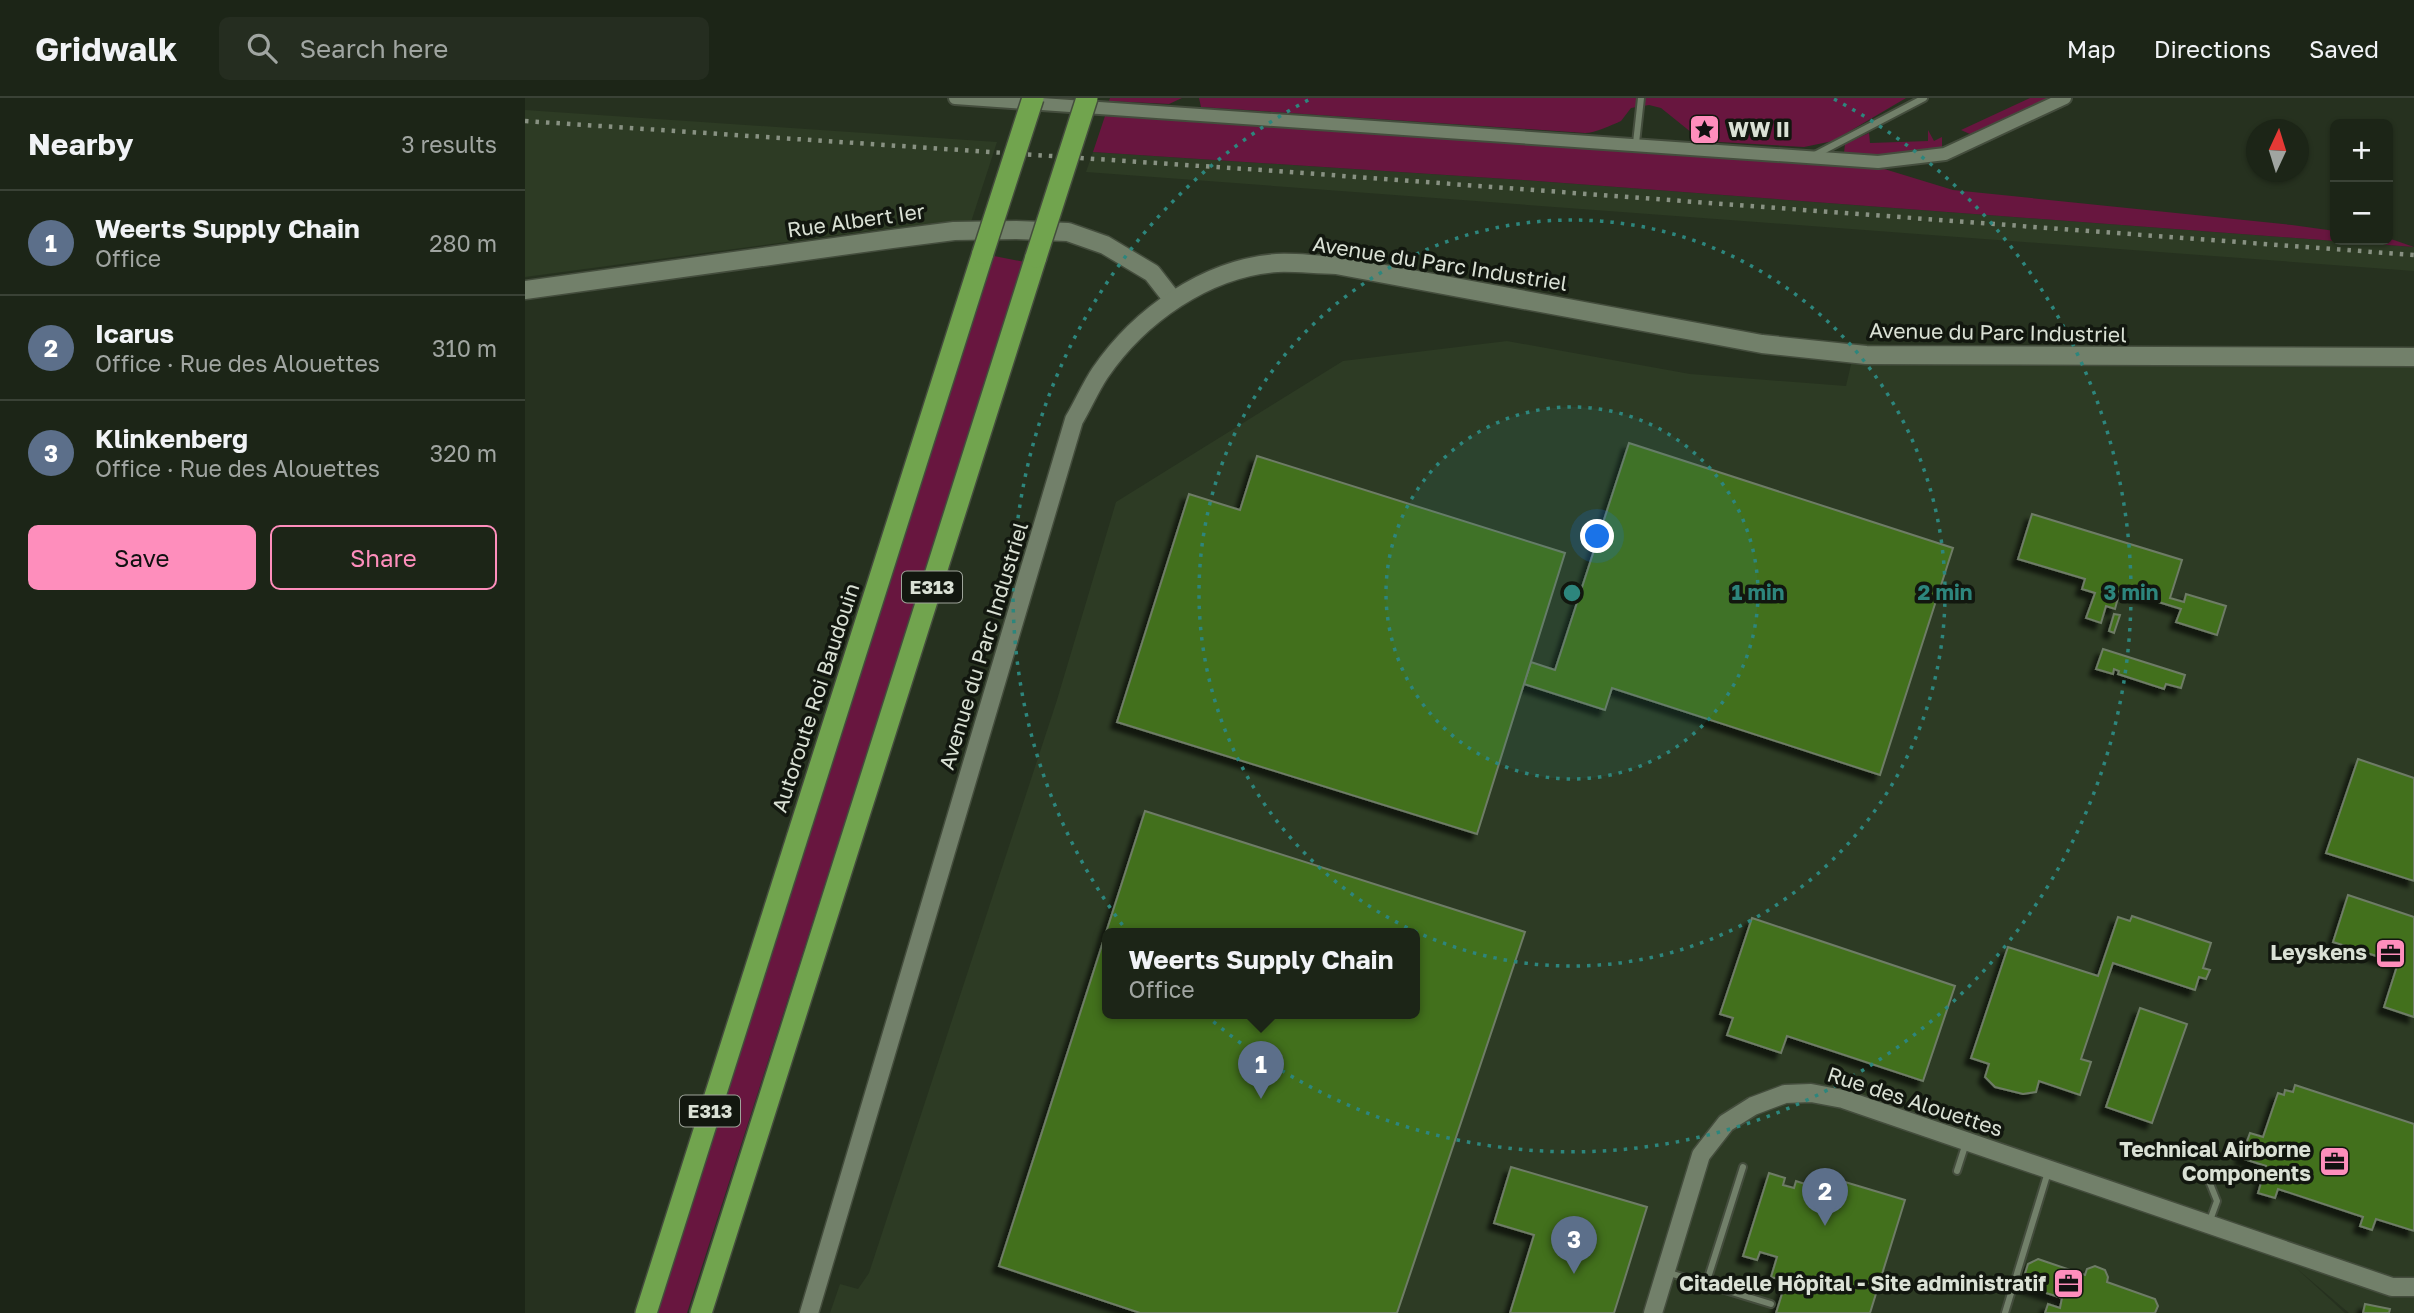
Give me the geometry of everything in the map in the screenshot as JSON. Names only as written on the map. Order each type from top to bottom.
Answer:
[{"type":"highway","name":"Autoroute Roi Baudouin","points":[[646,1313],[1033,98]]},
{"type":"highway","name":"E313","points":[[701,1313],[1087,98]]},
{"type":"street","points":[[955,98],[1636,143],[1812,158],[1902,161],[1945,154],[2065,98]]},
{"type":"street","name":"Rue Albert Ier","points":[[525,290],[904,237],[954,231],[1016,230],[1068,232],[1105,245],[1152,273],[1173,300]]},
{"type":"street","name":"Avenue du Parc Industriel","points":[[809,1313],[1075,420],[1100,373],[1132,334],[1173,300],[1219,276],[1276,263],[1336,265],[1762,344],[1866,355],[2414,357]]},
{"type":"street","name":"Rue des Alouettes","points":[[1653,1313],[1701,1155],[1726,1124],[1753,1106],[1785,1094],[1811,1093],[1843,1099],[2392,1287],[2414,1287]]},
{"type":"lane","points":[[1636,143],[1641,98]]},
{"type":"lane","points":[[1812,158],[1814,152],[1924,98]]},
{"type":"lane","points":[[1957,1171],[1966,1141]]},
{"type":"lane","points":[[1706,1284],[1742,1167]]},
{"type":"lane","points":[[2005,1313],[2048,1170]]},
{"type":"lane","points":[[2207,1176],[2217,1201],[2208,1225]]},
{"type":"lane","points":[[1665,1272],[1771,1304]]},
{"type":"shaded area","points":[[1110,98],[1182,98],[1169,104],[1109,101]]},
{"type":"shaded area","points":[[1199,98],[1906,98],[1833,141],[1804,147],[1702,141],[1661,108],[1649,105],[1631,108],[1621,121],[1585,133],[1201,107]]},
{"type":"shaded area","points":[[2030,98],[2052,98],[1972,135],[1961,130]]},
{"type":"shaded area","points":[[525,110],[997,142],[971,222],[891,228],[525,277]]},
{"type":"shaded area","points":[[1105,116],[1881,168],[1953,190],[2330,230],[2330,241],[1523,180],[1093,152]]},
{"type":"shaded area","points":[[1928,130],[1934,141],[1942,137],[1942,147],[1884,156],[1844,153],[1845,144],[1869,133],[1870,143],[1928,141]]},
{"type":"shaded area","points":[[1093,152],[1523,180],[2330,241],[2330,245],[2414,247],[2414,271],[1086,172]]},
{"type":"shaded area","points":[[2393,240],[2414,247],[2387,245],[2393,245]]},
{"type":"shaded area","points":[[994,256],[1025,262],[687,1313],[657,1313]]},
{"type":"shaded area","points":[[1507,341],[1690,374],[1846,386],[1856,343],[1958,349],[2414,348],[2414,1313],[2349,1313],[2295,1267],[2345,1313],[830,1313],[840,1284],[858,1289],[869,1273],[1057,700],[1116,502],[1343,361]]},
{"type":"building","points":[[1629,443],[1953,548],[1880,775],[1612,688],[1605,710],[1524,684],[1531,662],[1555,670]]},
{"type":"building","points":[[1257,456],[1565,553],[1477,834],[1117,722],[1189,494],[1240,510]]},
{"type":"building","points":[[2032,514],[2182,560],[2170,598],[2184,602],[2186,594],[2226,606],[2217,635],[2176,622],[2181,609],[2120,590],[2115,609],[2106,606],[2101,623],[2086,618],[2095,593],[2082,589],[2085,579],[2018,559]]},
{"type":"building","points":[[2114,614],[2120,615],[2114,633],[2109,631]]},
{"type":"building","points":[[2103,649],[2185,675],[2181,688],[2166,684],[2164,689],[2118,674],[2119,671],[2114,669],[2113,674],[2096,669]]},
{"type":"building","points":[[2358,759],[2414,778],[2414,881],[2326,853]]},
{"type":"building","points":[[1145,811],[1525,932],[1397,1313],[1140,1313],[999,1266],[1102,945],[1102,1019],[1420,1019],[1420,928],[1107,928]]},
{"type":"building","name":"Leyskens","points":[[2348,895],[2414,917],[2414,1017],[2384,1007],[2398,963],[2333,942]]},
{"type":"building","points":[[2132,916],[2211,943],[2203,968],[2210,970],[2206,979],[2199,977],[2195,990],[2113,963],[2081,1059],[2091,1062],[2080,1095],[2039,1081],[2036,1092],[2023,1094],[1995,1087],[1985,1077],[1989,1064],[1971,1058],[2008,947],[2098,976],[2118,917],[2130,921]]},
{"type":"building","points":[[1752,918],[1955,986],[1923,1081],[1787,1036],[1781,1053],[1727,1035],[1733,1018],[1720,1014]]},
{"type":"building","points":[[2140,1008],[2187,1024],[2152,1123],[2106,1107]]},
{"type":"building","name":"Technical Airborne Components","points":[[2295,1085],[2414,1124],[2414,1231],[2376,1219],[2372,1230],[2360,1226],[2363,1217],[2278,1189],[2275,1198],[2258,1193],[2266,1166],[2241,1158],[2250,1133],[2263,1137],[2278,1093],[2284,1095],[2285,1090],[2293,1092]]},
{"type":"building","points":[[1511,1167],[1647,1207],[1614,1313],[1510,1313],[1534,1235],[1494,1223]]},
{"type":"building","points":[[1769,1173],[1785,1178],[1783,1185],[1794,1188],[1796,1181],[1811,1186],[1815,1173],[1905,1200],[1870,1313],[1776,1313],[1786,1281],[1771,1277],[1777,1257],[1760,1252],[1757,1260],[1743,1256]]},
{"type":"building","name":"Citadelle Hôpital - Site administratif","points":[[2038,1259],[2085,1275],[2087,1269],[2095,1266],[2105,1270],[2107,1282],[2155,1299],[2158,1306],[2155,1313],[2045,1313],[2048,1304],[2060,1308],[2062,1298],[2027,1287],[2023,1280],[2028,1264]]},
{"type":"building","points":[[2365,1304],[2390,1309],[2389,1313],[2363,1313]]},
{"type":"railway","points":[[525,121],[1276,171],[2414,255]]},
{"type":"place","name":"WW II","points":[[1705,130]]},
{"type":"place","name":"Leyskens","points":[[2390,953]]},
{"type":"place","name":"Weerts Supply Chain","points":[[1261,1099]]},
{"type":"place","name":"Technical Airborne Components","points":[[2334,1162]]},
{"type":"place","name":"Icarus","points":[[1825,1226]]},
{"type":"place","name":"Klinkenberg","points":[[1574,1274]]},
{"type":"place","name":"Citadelle Hôpital - Site administratif","points":[[2069,1284]]}]
